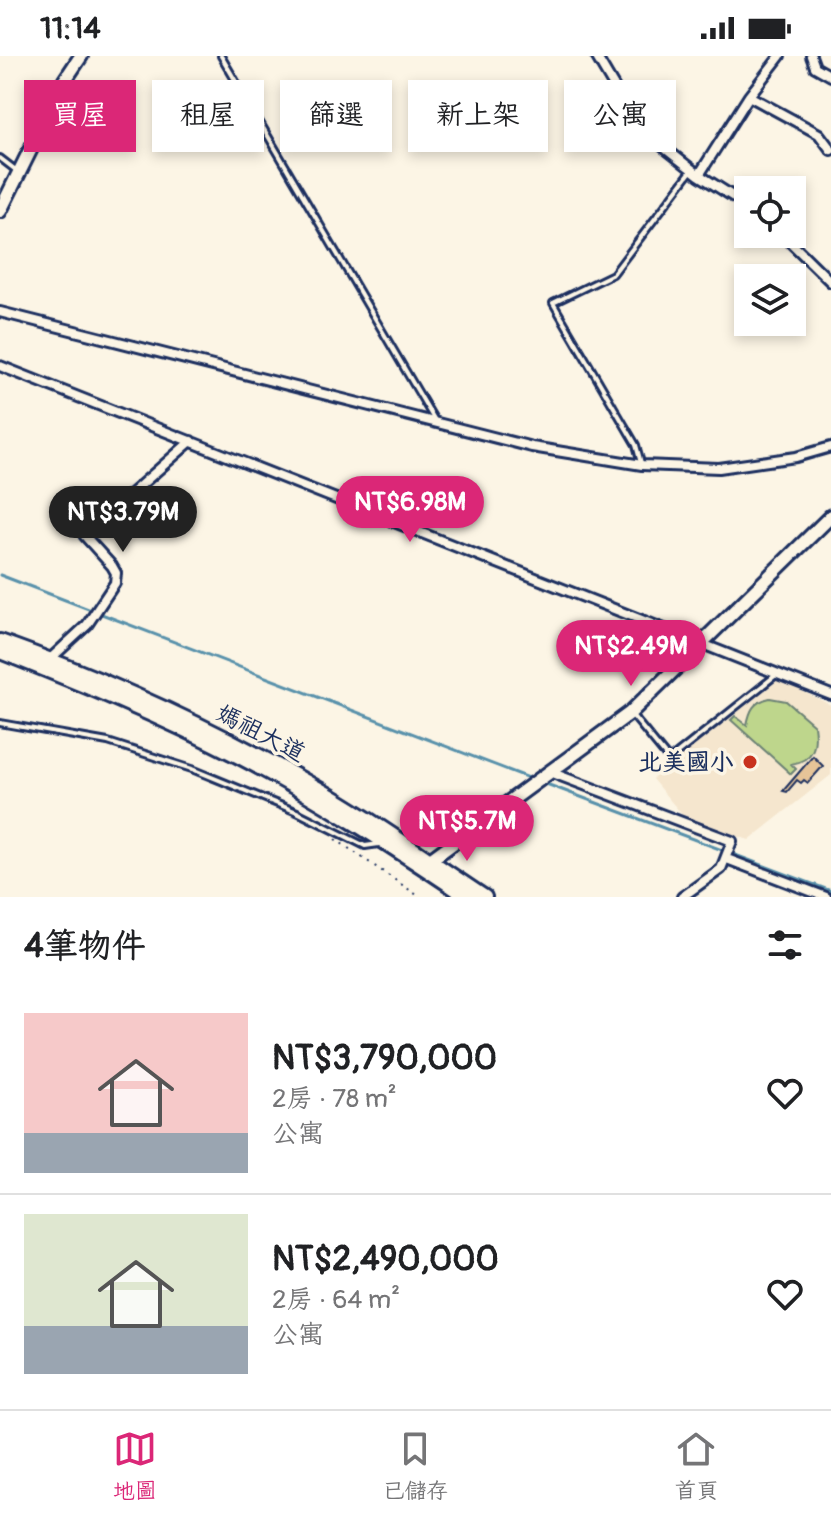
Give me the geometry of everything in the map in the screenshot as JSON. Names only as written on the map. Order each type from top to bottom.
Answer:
[{"type":"main road","points":[[0,211],[65,80],[81,56]]},
{"type":"main road","points":[[383,843],[430,860],[630,713],[831,516]]},
{"type":"main road","name":"媽祖大道","points":[[0,641],[241,758],[467,897]]},
{"type":"main road","name":"媽祖大道","points":[[0,652],[47,664],[146,700],[277,766],[317,787],[485,897]]},
{"type":"street","points":[[596,56],[638,127],[695,172],[734,197]]},
{"type":"street","points":[[695,172],[780,56]]},
{"type":"street","points":[[811,56],[815,67],[831,76]]},
{"type":"street","points":[[749,96],[819,134],[831,150]]},
{"type":"street","points":[[796,248],[831,282]]},
{"type":"street","points":[[0,312],[532,447],[642,465],[719,468],[796,457],[831,447]]},
{"type":"street","points":[[0,366],[831,695]]},
{"type":"street","points":[[47,664],[87,625],[115,583],[116,573],[112,566],[84,535],[191,441]]},
{"type":"street","points":[[550,772],[732,841],[721,869],[682,897]]},
{"type":"street","points":[[727,859],[826,897]]},
{"type":"lane","points":[[221,56],[436,423]]},
{"type":"lane","points":[[0,158],[19,172]]},
{"type":"lane","points":[[642,465],[636,445],[553,303],[613,274],[695,172]]},
{"type":"lane","points":[[630,713],[669,760],[778,673]]},
{"type":"lane","points":[[0,723],[108,742],[192,769],[297,812],[365,846],[383,843]]},
{"type":"path","points":[[335,839],[420,897]]},
{"type":"shaded area","name":"北美國小","points":[[777,679],[831,705],[831,775],[749,840],[685,818],[652,779],[683,749]]},
{"type":"green space","points":[[770,698],[786,701],[814,725],[812,751],[805,759],[791,764],[796,769],[791,774],[731,720],[735,716],[747,725],[753,707]]},
{"type":"building","points":[[813,756],[823,766],[808,783],[797,780],[787,792],[783,791]]},
{"type":"waterway","points":[[0,575],[534,780]]},
{"type":"waterway","points":[[541,782],[831,891]]},
{"type":"place","name":"北美國小","points":[[750,762]]}]
